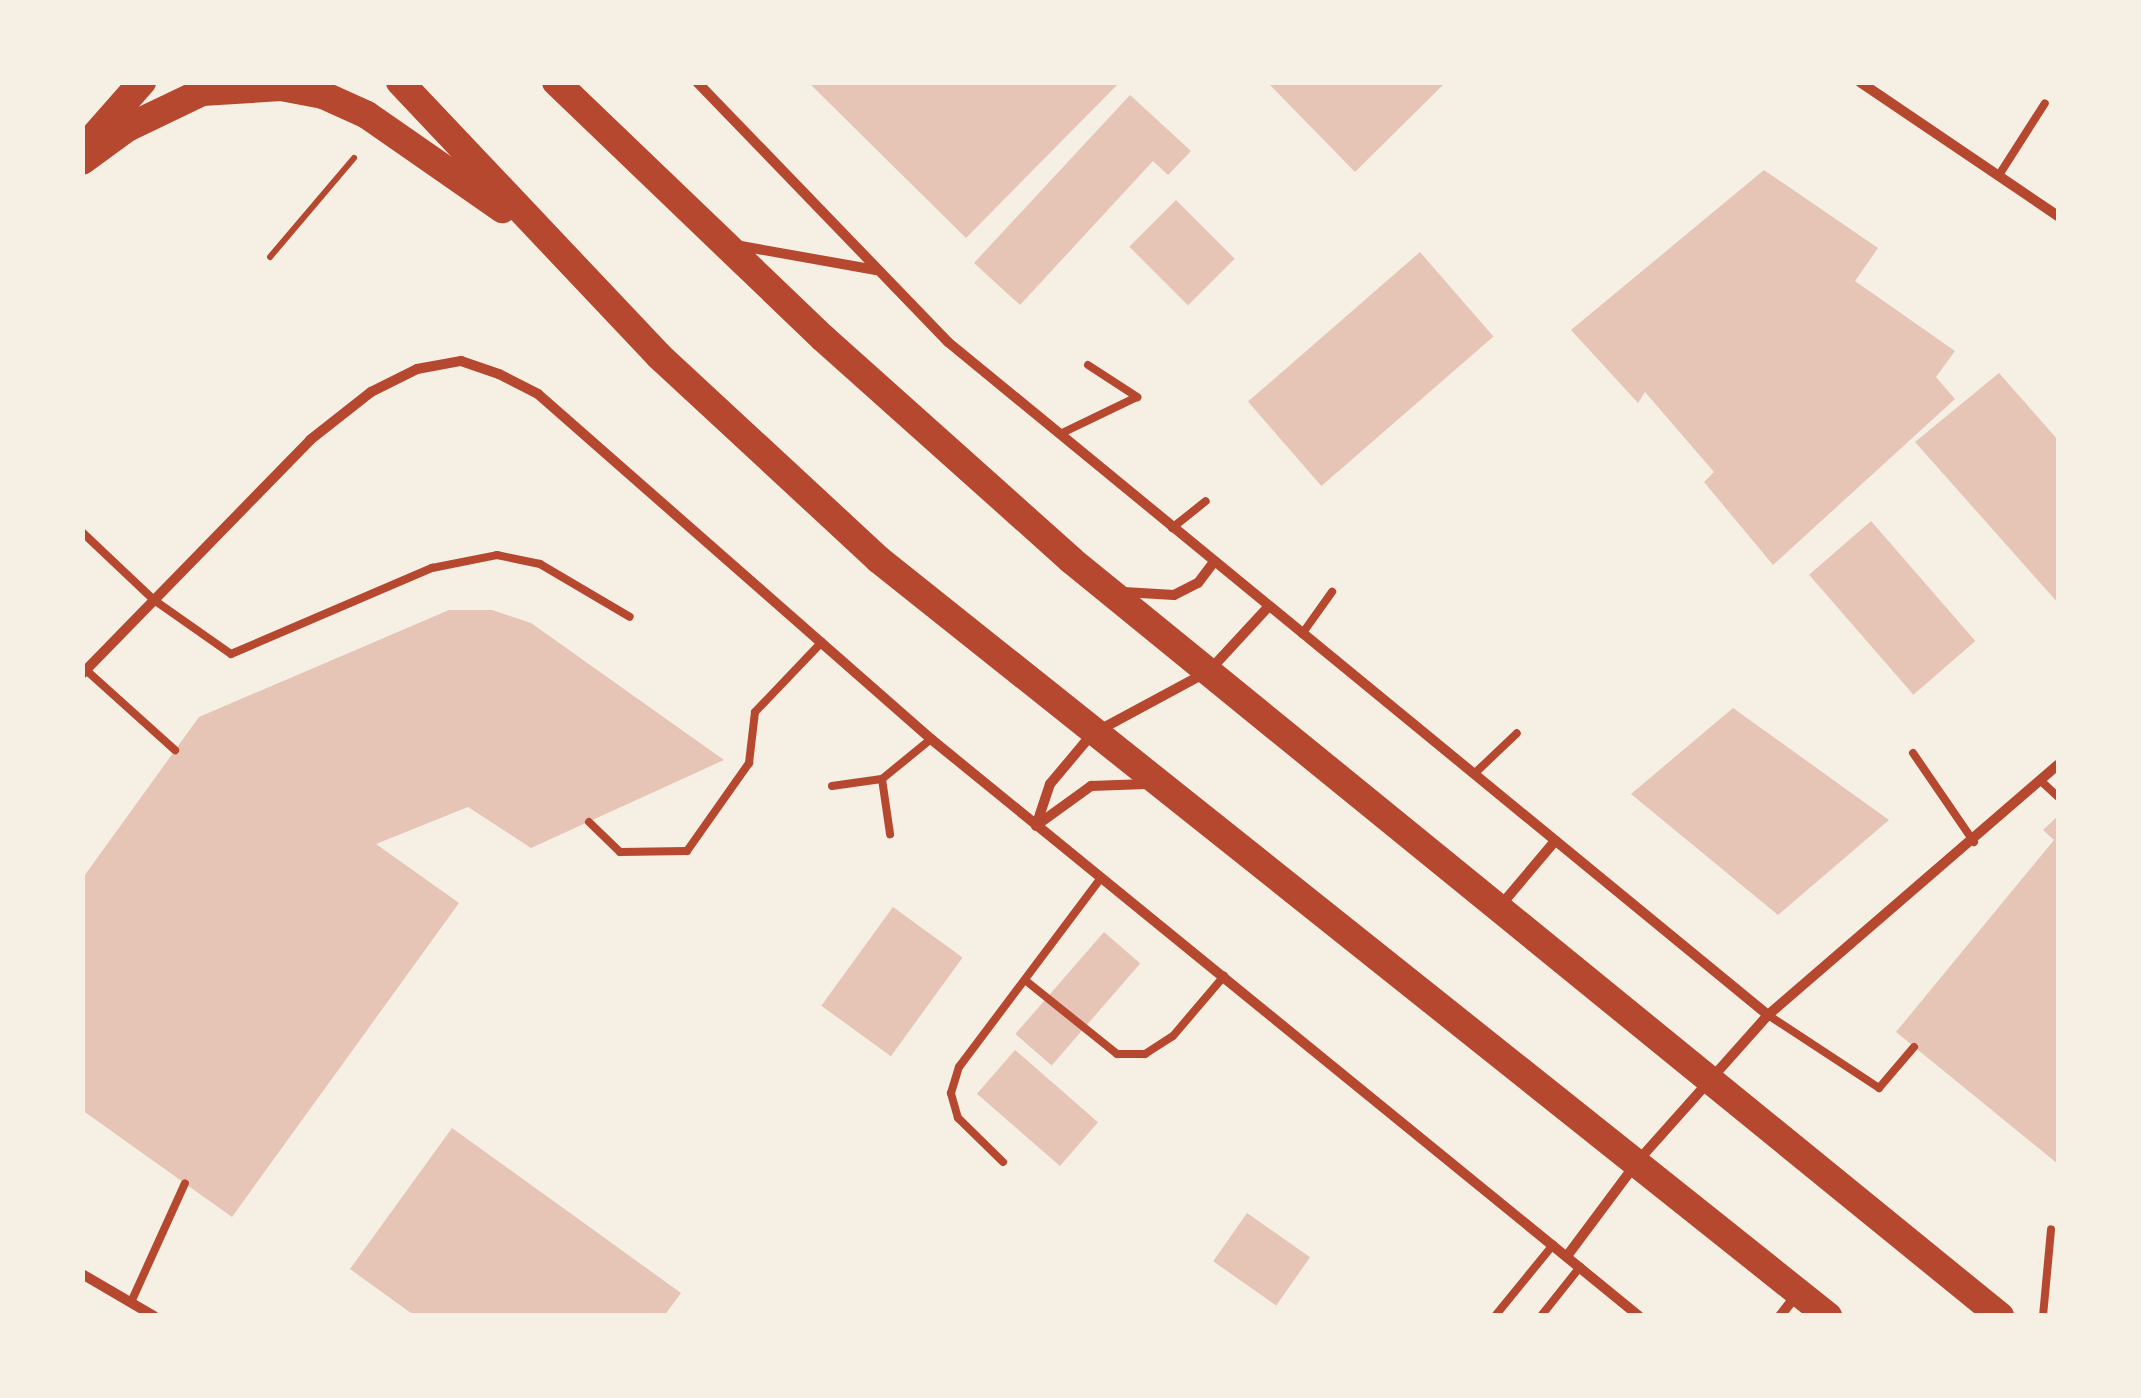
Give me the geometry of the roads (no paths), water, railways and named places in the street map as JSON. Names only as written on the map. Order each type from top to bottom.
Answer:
[{"type":"highway","points":[[82,150],[142,82]]},
{"type":"highway","points":[[400,82],[550,243],[786,476],[1092,734],[1828,1316]]},
{"type":"highway","points":[[556,82],[849,362],[1098,582],[1501,906],[2000,1316]]},
{"type":"highway","points":[[82,161],[127,128],[202,92],[281,86],[323,94],[367,115],[550,243]]},
{"type":"street","points":[[697,82],[948,342],[1768,1015]]},
{"type":"street","points":[[1860,82],[2058,216]]},
{"type":"street","points":[[720,238],[774,256],[829,258],[881,272]]},
{"type":"street","points":[[84,672],[310,440],[371,392],[417,369],[460,361],[538,394],[931,740],[1640,1316]]},
{"type":"street","points":[[1098,582],[1143,596],[1174,595],[1198,583],[1214,562]]},
{"type":"street","points":[[1036,826],[1050,784],[1092,734],[1209,671],[1268,607]]},
{"type":"street","points":[[1567,1256],[1637,1162],[1768,1015],[1974,842],[2058,765]]},
{"type":"street","points":[[1036,826],[1101,783],[1163,788]]},
{"type":"street","points":[[1501,906],[1555,841]]},
{"type":"street","points":[[82,1274],[154,1316]]},
{"type":"street","points":[[1780,1316],[1799,1292]]},
{"type":"lane","points":[[1999,176],[2045,103]]},
{"type":"lane","points":[[1060,434],[1137,397],[1088,365]]},
{"type":"lane","points":[[1172,528],[1206,501]]},
{"type":"lane","points":[[82,532],[154,600],[231,654],[432,568],[498,556],[540,564],[630,617]]},
{"type":"lane","points":[[1302,634],[1332,592]]},
{"type":"lane","points":[[589,822],[620,852],[688,851],[749,763],[756,712],[822,642]]},
{"type":"lane","points":[[84,672],[175,750]]},
{"type":"lane","points":[[1474,774],[1517,733]]},
{"type":"lane","points":[[832,786],[882,779],[931,740]]},
{"type":"lane","points":[[1913,752],[1974,842]]},
{"type":"lane","points":[[882,779],[890,834]]},
{"type":"lane","points":[[2042,780],[2058,797]]},
{"type":"lane","points":[[1003,1162],[958,1118],[951,1093],[959,1067],[1101,878]]},
{"type":"lane","points":[[1024,980],[1117,1054],[1144,1054],[1173,1036],[1224,976]]},
{"type":"lane","points":[[1768,1015],[1879,1088],[1914,1047]]},
{"type":"lane","points":[[132,1300],[184,1183]]},
{"type":"lane","points":[[2043,1316],[2051,1229]]},
{"type":"lane","points":[[1495,1316],[1553,1245]]},
{"type":"lane","points":[[1541,1316],[1580,1267]]}]
